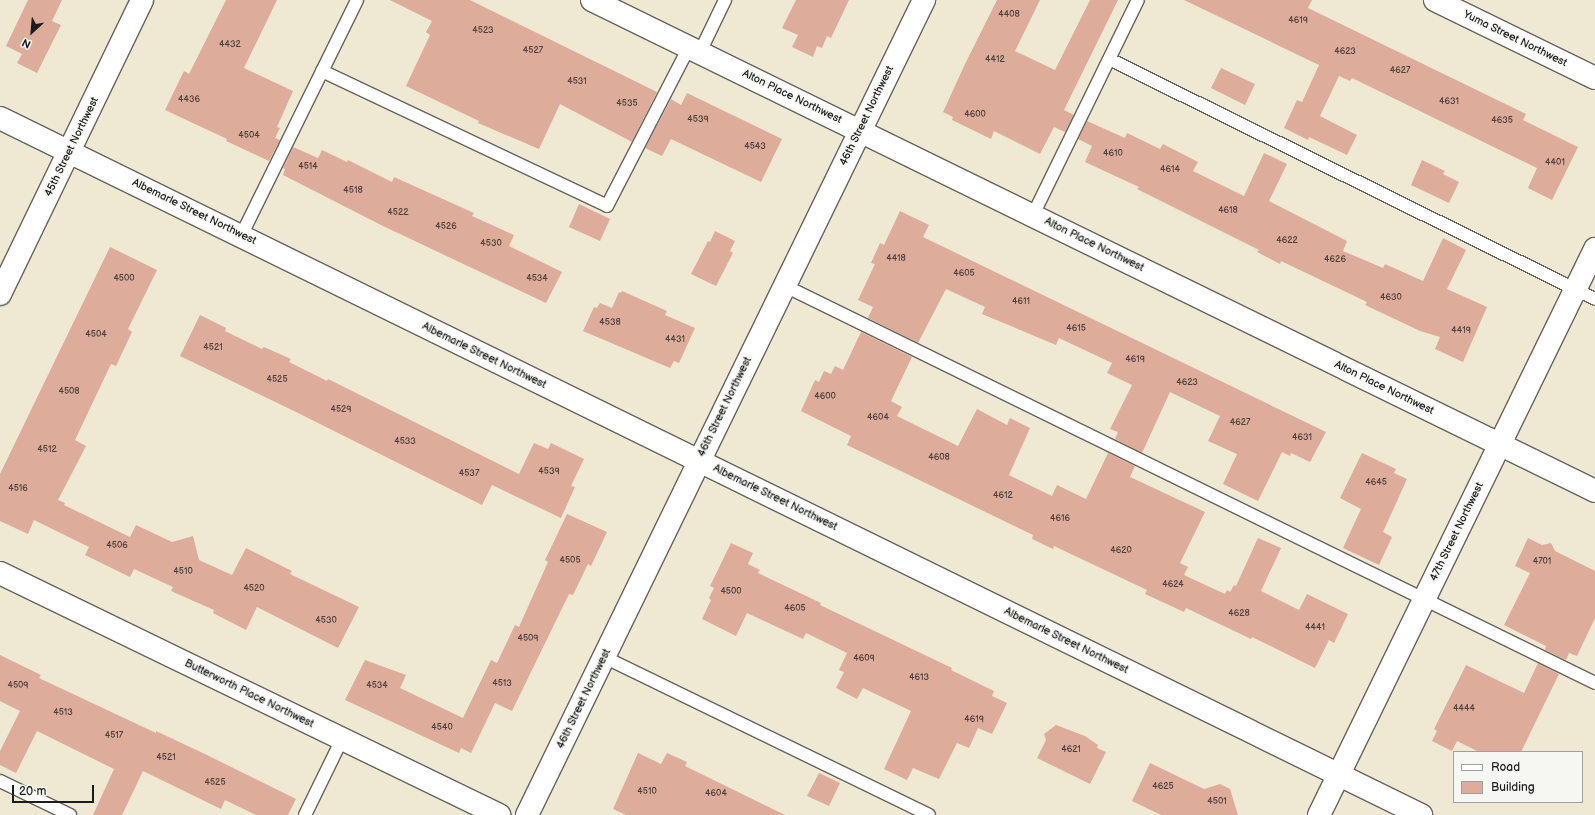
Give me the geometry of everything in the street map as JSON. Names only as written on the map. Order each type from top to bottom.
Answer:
[{"type":"street","name":"45th Street Northwest","points":[[0,294],[70,152],[142,0]]},
{"type":"street","name":"Alton Place Northwest","points":[[592,0],[1595,491]]},
{"type":"street","name":"46th Street Northwest","points":[[527,815],[924,0]]},
{"type":"street","name":"Yuma Street Northwest","points":[[1435,0],[1595,78]]},
{"type":"street","name":"Albemarle Street Northwest","points":[[0,118],[1421,815]]},
{"type":"street","name":"47th Street Northwest","points":[[1320,815],[1595,249]]},
{"type":"street","name":"Butterworth Place Northwest","points":[[0,573],[499,815]]},
{"type":"lane","points":[[241,236],[357,0]]},
{"type":"lane","points":[[322,71],[608,206],[694,50],[725,0]]},
{"type":"lane","points":[[1033,215],[1138,0]]},
{"type":"lane","points":[[1109,59],[1595,299]]},
{"type":"lane","points":[[785,286],[1595,683]]},
{"type":"lane","points":[[604,657],[928,815]]},
{"type":"lane","points":[[305,815],[342,739]]},
{"type":"lane","points":[[0,781],[70,815]]},
{"type":"building","points":[[28,0],[62,0],[52,21],[61,25],[37,73],[17,63],[22,54],[6,46]]},
{"type":"building","points":[[226,0],[277,0],[244,68],[293,91],[277,127],[280,128],[275,138],[280,140],[269,161],[226,141],[227,139],[165,110],[184,71],[189,74]]},
{"type":"building","points":[[390,0],[470,0],[657,92],[632,142],[560,104],[539,149],[478,123],[479,121],[406,86],[430,35],[426,32],[432,21]]},
{"type":"building","points":[[796,0],[849,0],[831,38],[827,36],[822,48],[817,46],[813,57],[792,47],[798,35],[782,28]]},
{"type":"building","points":[[997,0],[1040,0],[1015,51],[1055,70],[1090,0],[1118,0],[1064,110],[1074,115],[1065,132],[1054,127],[1040,154],[994,131],[991,139],[952,120],[953,117],[943,112]]},
{"type":"building","points":[[1184,0],[1312,0],[1308,8],[1526,114],[1523,120],[1578,147],[1552,200],[1528,188],[1537,168],[1352,78],[1350,81],[1339,76],[1320,116],[1357,135],[1347,155],[1309,137],[1308,140],[1284,128],[1297,100],[1302,102],[1319,65]]},
{"type":"building","points":[[1221,68],[1255,84],[1245,105],[1211,88]]},
{"type":"building","points":[[687,93],[782,139],[761,182],[671,139],[662,156],[645,148],[671,99],[681,105]]},
{"type":"building","points":[[1087,121],[1125,138],[1127,133],[1160,149],[1163,144],[1198,162],[1193,171],[1244,196],[1264,153],[1287,164],[1269,201],[1347,241],[1343,251],[1383,268],[1385,264],[1423,281],[1443,238],[1466,250],[1447,289],[1487,307],[1463,362],[1435,349],[1440,337],[1420,331],[1365,305],[1367,302],[1281,261],[1280,264],[1257,252],[1259,250],[1137,189],[1139,187],[1085,162],[1092,146],[1078,139]]},
{"type":"building","points":[[293,147],[318,158],[322,150],[347,162],[348,160],[392,182],[394,177],[474,213],[472,216],[514,235],[509,246],[562,272],[546,303],[383,226],[283,175],[285,169],[283,168]]},
{"type":"building","points":[[1422,160],[1445,171],[1443,174],[1459,182],[1449,203],[1411,185]]},
{"type":"building","points":[[579,204],[610,219],[600,241],[569,227]]},
{"type":"building","points":[[900,211],[929,225],[923,237],[1326,432],[1310,462],[1291,453],[1290,456],[1282,452],[1258,501],[1223,484],[1237,454],[1208,441],[1220,416],[1170,392],[1142,453],[1115,439],[1118,432],[1110,429],[1132,385],[1107,373],[1112,363],[1059,338],[1056,345],[982,314],[985,307],[946,289],[918,343],[868,318],[873,307],[858,300],[875,264],[871,263],[880,243],[884,245]]},
{"type":"building","points":[[715,231],[735,241],[730,251],[733,253],[716,286],[691,274],[708,241],[710,242]]},
{"type":"building","points":[[110,247],[157,270],[128,329],[132,332],[116,366],[111,364],[75,440],[86,446],[58,500],[65,503],[64,505],[130,537],[136,525],[172,542],[193,536],[199,560],[232,575],[246,548],[292,571],[290,574],[359,607],[338,648],[257,607],[246,630],[213,613],[214,610],[171,591],[173,587],[134,569],[130,577],[85,555],[89,547],[34,520],[28,534],[0,521],[0,474]]},
{"type":"building","points":[[622,291],[667,311],[665,315],[695,328],[679,363],[674,361],[670,368],[583,331],[594,307],[597,308],[600,303],[612,308],[619,292],[621,293]]},
{"type":"building","points":[[200,315],[226,328],[225,331],[262,349],[264,347],[291,359],[289,362],[327,381],[328,379],[519,474],[534,443],[548,449],[551,443],[584,459],[571,486],[575,487],[561,518],[492,485],[482,505],[180,356]]},
{"type":"building","points":[[861,332],[912,357],[891,401],[902,407],[897,416],[958,446],[977,409],[1007,425],[1010,418],[1030,428],[1009,475],[1052,496],[1057,485],[1086,499],[1108,453],[1135,466],[1130,477],[1205,512],[1180,563],[1188,567],[1184,575],[1225,594],[1227,590],[1230,592],[1234,585],[1236,586],[1258,538],[1281,548],[1261,591],[1299,610],[1307,594],[1348,614],[1334,643],[1329,640],[1315,668],[1252,637],[1251,639],[1186,608],[1184,612],[1145,594],[1147,590],[1054,546],[1053,549],[1032,539],[1033,535],[847,445],[851,436],[801,411],[815,380],[819,382],[824,371],[831,374],[835,366],[843,370]]},
{"type":"building","points":[[1362,453],[1396,469],[1394,473],[1407,479],[1383,532],[1392,537],[1379,565],[1343,548],[1361,509],[1340,498]]},
{"type":"building","points":[[567,514],[607,532],[591,566],[588,564],[573,595],[569,594],[512,711],[495,703],[471,753],[461,748],[459,753],[345,700],[365,660],[406,675],[400,688],[463,718],[491,660],[497,663],[515,625],[519,627],[548,562],[545,560]]},
{"type":"building","points":[[1528,538],[1542,545],[1551,543],[1555,551],[1595,571],[1595,618],[1577,656],[1569,653],[1566,660],[1545,650],[1546,646],[1504,625],[1530,573],[1515,566]]},
{"type":"building","points":[[731,543],[753,553],[748,564],[760,570],[758,573],[821,603],[820,605],[952,668],[951,670],[994,691],[992,696],[1007,703],[992,734],[978,728],[969,748],[957,743],[939,779],[913,768],[907,780],[884,769],[911,711],[863,688],[857,699],[836,688],[844,672],[839,670],[847,653],[806,633],[803,639],[747,613],[736,636],[702,619],[711,600],[709,598],[714,588],[710,586]]},
{"type":"building","points":[[0,655],[41,675],[39,678],[156,733],[156,731],[207,755],[296,799],[288,815],[256,815],[225,800],[221,809],[143,771],[122,815],[93,815],[114,769],[37,731],[16,773],[0,765],[0,751],[20,711],[0,701]]},
{"type":"building","points":[[1538,663],[1559,674],[1521,751],[1477,751],[1457,741],[1452,751],[1432,741],[1437,731],[1434,729],[1466,665],[1524,693]]},
{"type":"building","points":[[1056,725],[1085,736],[1098,745],[1097,748],[1106,752],[1090,784],[1037,758],[1046,740],[1044,734]]},
{"type":"building","points":[[638,753],[661,764],[667,753],[687,762],[685,766],[785,815],[626,815],[613,809]]},
{"type":"building","points":[[1150,763],[1204,789],[1220,784],[1230,789],[1238,815],[1161,815],[1132,801]]},
{"type":"building","points":[[819,773],[840,783],[829,806],[807,796]]}]
